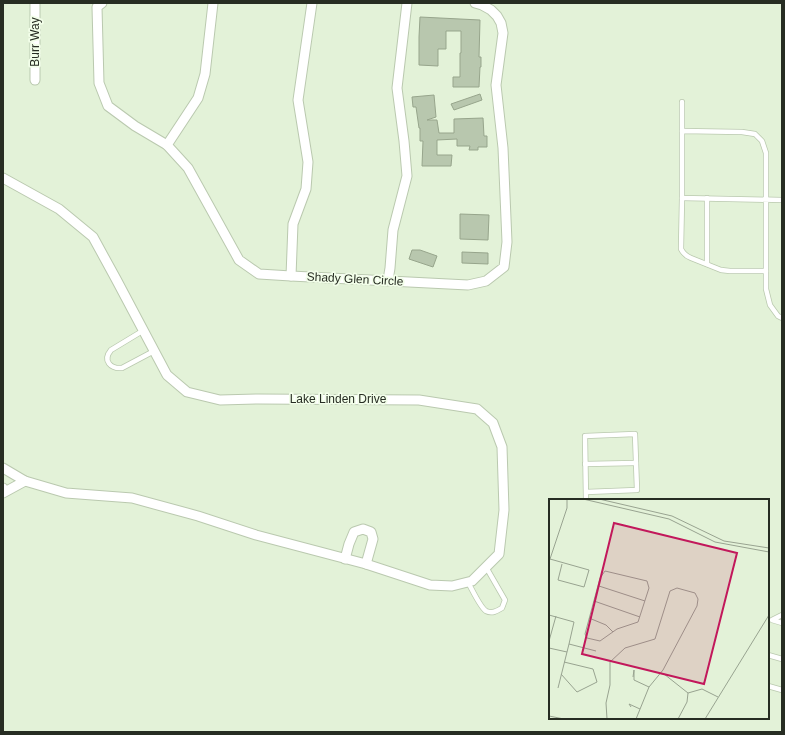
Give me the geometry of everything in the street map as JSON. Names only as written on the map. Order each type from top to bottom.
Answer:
[{"type":"street","name":"Burr Way","points":[[35,3],[35,80]]},
{"type":"street","name":"Shady Glen Circle","points":[[102,3],[97,7],[99,82],[108,106],[136,126],[167,145],[188,168],[240,260],[259,274],[468,285],[486,281],[504,267],[507,242],[504,148],[496,85],[503,33],[501,23],[497,16],[486,7],[475,3]]},
{"type":"street","points":[[167,145],[198,98],[205,74],[213,3]]},
{"type":"street","points":[[291,276],[294,224],[306,189],[308,162],[298,100],[312,3]]},
{"type":"street","points":[[388,280],[393,230],[407,176],[397,88],[407,3]]},
{"type":"street","name":"Lake Linden Drive","points":[[3,178],[59,209],[93,238],[167,375],[187,392],[220,400],[419,400],[477,409],[494,423],[502,447],[504,510],[499,554],[472,581],[452,586],[430,585],[366,564],[256,535],[198,516],[132,498],[66,494],[25,481],[3,468]]},
{"type":"street","points":[[3,488],[3,493],[25,481]]},
{"type":"street","points":[[345,559],[354,532],[363,530],[371,532],[372,539],[366,564]]},
{"type":"lane","points":[[682,102],[681,249],[686,256],[721,270],[766,271]]},
{"type":"lane","points":[[682,131],[742,132],[755,134],[762,141],[766,153],[766,289],[770,306],[778,316],[782,318]]},
{"type":"lane","points":[[682,198],[782,200]]},
{"type":"lane","points":[[707,198],[707,264]]},
{"type":"lane","points":[[144,330],[111,350],[108,353],[108,363],[111,366],[122,368],[155,351]]},
{"type":"lane","points":[[586,492],[637,490],[634,434],[585,436],[586,499]]},
{"type":"lane","points":[[586,464],[636,463]]},
{"type":"lane","points":[[468,582],[482,606],[486,610],[492,612],[502,608],[505,600],[486,567]]},
{"type":"lane","points":[[770,621],[782,615]]},
{"type":"lane","points":[[770,621],[782,623]]},
{"type":"lane","points":[[769,655],[782,659]]},
{"type":"lane","points":[[769,686],[782,690]]},
{"type":"building","points":[[420,17],[480,20],[479,57],[481,57],[481,67],[479,87],[453,87],[453,77],[460,77],[461,31],[446,31],[446,49],[438,49],[438,66],[419,65]]},
{"type":"building","points":[[480,94],[482,100],[454,110],[451,104]]},
{"type":"building","points":[[434,95],[436,117],[427,120],[437,120],[439,133],[454,133],[454,119],[483,118],[484,136],[487,136],[487,147],[478,147],[478,150],[469,150],[470,146],[457,146],[457,139],[437,140],[437,155],[452,155],[451,166],[422,166],[423,141],[420,141],[420,128],[416,107],[413,107],[412,97]]},
{"type":"building","points":[[460,214],[489,215],[488,240],[460,239]]},
{"type":"building","points":[[412,250],[420,250],[437,256],[433,267],[409,259]]},
{"type":"building","points":[[462,252],[488,253],[488,264],[462,263]]}]
